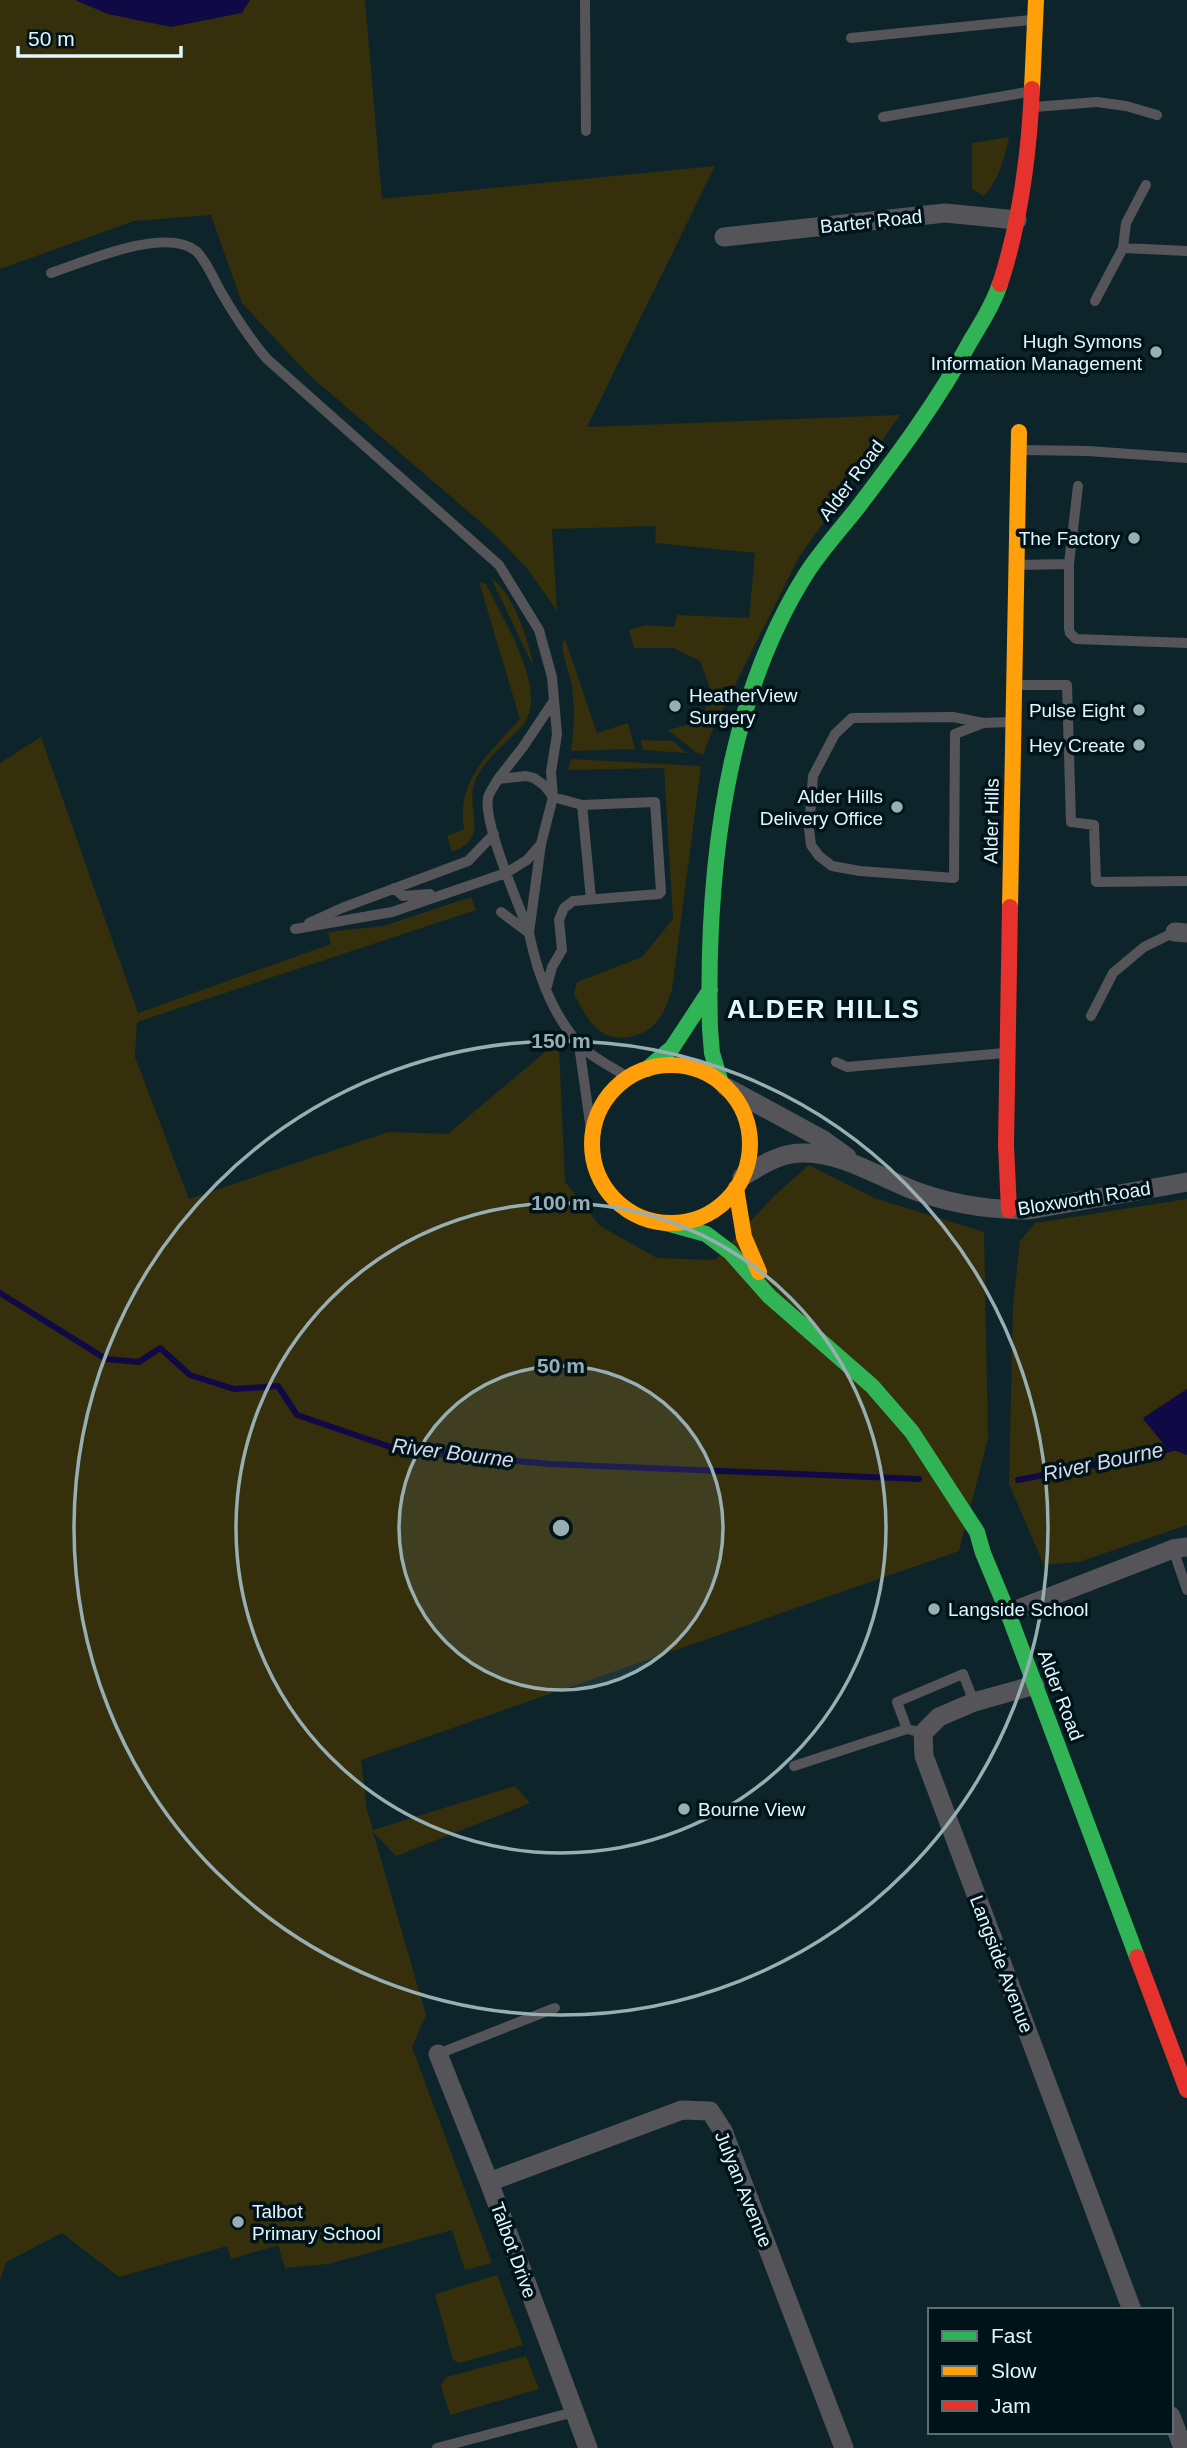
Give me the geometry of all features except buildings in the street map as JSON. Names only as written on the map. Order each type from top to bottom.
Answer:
[{"type":"main road","name":"Alder Road","points":[[723,1085],[711,1045],[710,990],[719,845],[733,752],[741,720],[755,680],[790,603],[807,573],[950,380],[996,295],[1024,189],[1036,0]]},
{"type":"main road","name":"Alder Hills","points":[[1009,1210],[1006,1145],[1019,432]]},
{"type":"main road","name":"Alder Road","points":[[647,1069],[672,1048],[710,990]]},
{"type":"main road","points":[[671,1065],[689,1067],[708,1074],[723,1085],[742,1110],[749,1131],[750,1152],[739,1183],[720,1206],[705,1215],[666,1223],[637,1215],[619,1203],[609,1192],[594,1161],[593,1137],[603,1104],[612,1091],[629,1078],[647,1069],[671,1065]]},
{"type":"main road","name":"Alder Road","points":[[739,1183],[744,1237],[769,1296]]},
{"type":"main road","name":"Alder Road","points":[[666,1223],[706,1234],[730,1252],[769,1296],[872,1386],[912,1432],[977,1532],[1187,2090]]},
{"type":"street","name":"Barter Road","points":[[724,237],[946,213],[1017,220]]},
{"type":"street","name":"Bloxworth Road","points":[[723,1085],[822,1139],[862,1168]]},
{"type":"street","name":"Bloxworth Road","points":[[739,1183],[761,1166],[800,1153],[819,1154],[862,1168],[912,1190],[950,1202],[1009,1210],[1029,1210],[1187,1182]]},
{"type":"street","points":[[1008,1613],[1180,1548]]},
{"type":"street","points":[[915,1731],[974,1702],[1035,1685]]},
{"type":"street","name":"Langside Avenue","points":[[915,1731],[1131,2308]]},
{"type":"street","name":"Talbot Drive","points":[[438,2054],[489,2182],[588,2448]]},
{"type":"street","name":"Julyan Avenue","points":[[489,2182],[682,2110],[710,2111],[723,2131],[844,2448]]},
{"type":"street","points":[[1173,2421],[1183,2448]]},
{"type":"lane","points":[[584,0],[586,131]]},
{"type":"lane","points":[[851,38],[1035,20]]},
{"type":"lane","points":[[883,117],[1006,94],[1031,99],[1119,104],[1157,115]]},
{"type":"lane","points":[[1095,301],[1123,248],[1126,223],[1146,185]]},
{"type":"lane","points":[[51,273],[120,250],[163,242],[179,242],[197,252],[243,331],[267,359],[499,565],[539,630],[552,677],[557,734],[551,772],[553,797],[541,844],[530,933]]},
{"type":"lane","points":[[1123,248],[1187,251]]},
{"type":"lane","points":[[1018,450],[1088,451],[1187,458]]},
{"type":"lane","points":[[1078,486],[1069,564],[1070,633],[1076,639],[1187,643]]},
{"type":"lane","points":[[1017,565],[1069,564]]},
{"type":"lane","points":[[1015,685],[1067,685],[1071,822],[1094,825],[1096,882],[1187,881]]},
{"type":"lane","points":[[553,702],[498,779],[488,797],[488,813],[506,873],[530,933],[534,958],[546,990],[579,1045],[593,1137]]},
{"type":"lane","points":[[983,723],[955,734],[954,878],[860,871],[832,866],[819,856],[811,845],[809,828],[813,776],[835,734],[852,718],[953,717],[983,723],[1014,722]]},
{"type":"lane","points":[[498,779],[526,776],[534,778],[545,786],[553,797],[582,805],[656,804],[662,892],[573,901],[564,908],[559,920],[562,950],[552,967],[546,990]]},
{"type":"lane","points":[[582,805],[591,899]]},
{"type":"lane","points":[[494,834],[468,861],[295,929],[392,912],[506,873],[527,860],[541,844]]},
{"type":"lane","points":[[394,888],[403,897],[448,892]]},
{"type":"lane","points":[[501,912],[530,933]]},
{"type":"lane","points":[[1091,1016],[1113,973],[1144,947],[1181,932]]},
{"type":"lane","points":[[579,1045],[629,1078]]},
{"type":"lane","points":[[836,1062],[847,1068],[1008,1053]]},
{"type":"lane","points":[[1180,1548],[1187,1590]]},
{"type":"lane","points":[[794,1766],[915,1731],[897,1702],[963,1674],[974,1702]]},
{"type":"lane","points":[[438,2054],[555,2008]]},
{"type":"lane","points":[[437,2448],[574,2412]]},
{"type":"shaded area","points":[[0,0],[365,0],[382,199],[715,166],[587,427],[900,415],[799,557],[713,729],[703,755],[668,730],[701,721],[711,691],[700,661],[673,648],[634,648],[629,630],[645,625],[674,627],[677,615],[749,618],[755,553],[655,543],[656,526],[552,529],[557,611],[526,567],[490,530],[308,374],[242,303],[211,215],[134,221],[0,269]]},
{"type":"shaded area","points":[[75,0],[250,0],[242,13],[171,27],[108,14]]},
{"type":"shaded area","points":[[1009,137],[1000,169],[984,196],[972,189],[972,143]]},
{"type":"shaded area","points":[[491,578],[513,605],[524,631],[533,666]]},
{"type":"shaded area","points":[[479,582],[486,584],[512,635],[528,676],[531,695],[529,712],[522,726],[488,760],[477,776],[472,795],[474,832],[464,846],[452,852],[447,836],[464,829],[465,795],[470,781],[487,756],[520,719]]},
{"type":"shaded area","points":[[565,639],[597,733],[628,723],[635,749],[571,751],[574,704],[562,644]]},
{"type":"shaded area","points":[[41,737],[138,1013],[331,944],[328,932],[384,926],[471,897],[476,910],[137,1022],[135,1057],[189,1199],[388,1132],[448,1134],[545,1052],[559,1047],[565,1182],[600,1226],[657,1258],[715,1260],[774,1196],[809,1165],[874,1198],[984,1232],[988,1439],[959,1551],[361,1760],[367,1810],[373,1830],[515,1786],[530,1803],[396,1856],[373,1832],[426,2015],[412,2047],[492,2263],[465,2270],[452,2230],[328,2264],[285,2268],[278,2245],[231,2259],[227,2246],[119,2277],[62,2233],[6,2262],[0,2280],[0,763]]},
{"type":"shaded area","points":[[641,740],[673,741],[686,753],[643,750]]},
{"type":"shaded area","points":[[571,759],[701,766],[672,990],[658,1020],[645,1032],[628,1037],[619,1038],[602,1033],[586,1015],[574,994],[577,982],[642,957],[673,919],[664,768],[568,770]]},
{"type":"shaded area","points":[[1187,1199],[1187,1389],[1143,1419],[1166,1447],[1187,1455],[1187,1525],[1079,1562],[1044,1565],[1009,1484],[1013,1306],[1020,1241],[1035,1223]]},
{"type":"shaded area","points":[[1187,1389],[1187,1455],[1166,1447],[1143,1418]]},
{"type":"shaded area","points":[[497,2275],[523,2345],[460,2363],[453,2360],[435,2294]]},
{"type":"shaded area","points":[[526,2356],[539,2389],[450,2415],[441,2386],[446,2377]]},
{"type":"waterway","name":"River Bourne","points":[[0,1293],[106,1359],[139,1362],[160,1348],[190,1375],[234,1389],[278,1386],[297,1415],[402,1451],[550,1464],[919,1479]]},
{"type":"waterway","name":"River Bourne","points":[[1018,1480],[1152,1454],[1187,1444]]},
{"type":"traffic: fast","points":[[721,1083],[712,1053],[710,1029],[712,912],[717,853],[739,735],[756,679],[778,625],[806,574],[886,470],[931,406],[983,320],[1000,284]]},
{"type":"traffic: fast","points":[[647,1069],[672,1048],[710,990]]},
{"type":"traffic: fast","points":[[666,1223],[706,1234],[730,1252],[769,1296],[872,1386],[912,1432],[977,1532],[1137,1957]]},
{"type":"traffic: slow","points":[[1032,89],[1036,0]]},
{"type":"traffic: slow","points":[[1010,907],[1019,432]]},
{"type":"traffic: slow","points":[[671,1065],[701,1071],[727,1088],[744,1114],[750,1144],[744,1174],[727,1200],[701,1217],[671,1223],[641,1217],[615,1200],[598,1174],[592,1144],[598,1114],[615,1088],[641,1071],[671,1065]]},
{"type":"traffic: slow","points":[[736,1188],[744,1237],[759,1272]]},
{"type":"traffic: jam","points":[[1000,284],[1023,187],[1032,89]]},
{"type":"traffic: jam","points":[[1009,1210],[1006,1145],[1010,907]]},
{"type":"traffic: jam","points":[[1137,1957],[1187,2090]]},
{"type":"place","name":"Hugh Symons Information Management","points":[[1156,352]]},
{"type":"place","name":"The Factory","points":[[1134,538]]},
{"type":"place","name":"HeatherView Surgery","points":[[675,706]]},
{"type":"place","name":"Pulse Eight","points":[[1139,710]]},
{"type":"place","name":"Hey Create","points":[[1139,745]]},
{"type":"place","name":"Alder Hills Delivery Office","points":[[897,807]]},
{"type":"place","name":"Langside School","points":[[934,1609]]},
{"type":"place","name":"Bourne View","points":[[684,1809]]},
{"type":"place","name":"Talbot Primary School","points":[[238,2222]]},
{"type":"district","name":"ALDER HILLS","points":[[824,1009]]}]
